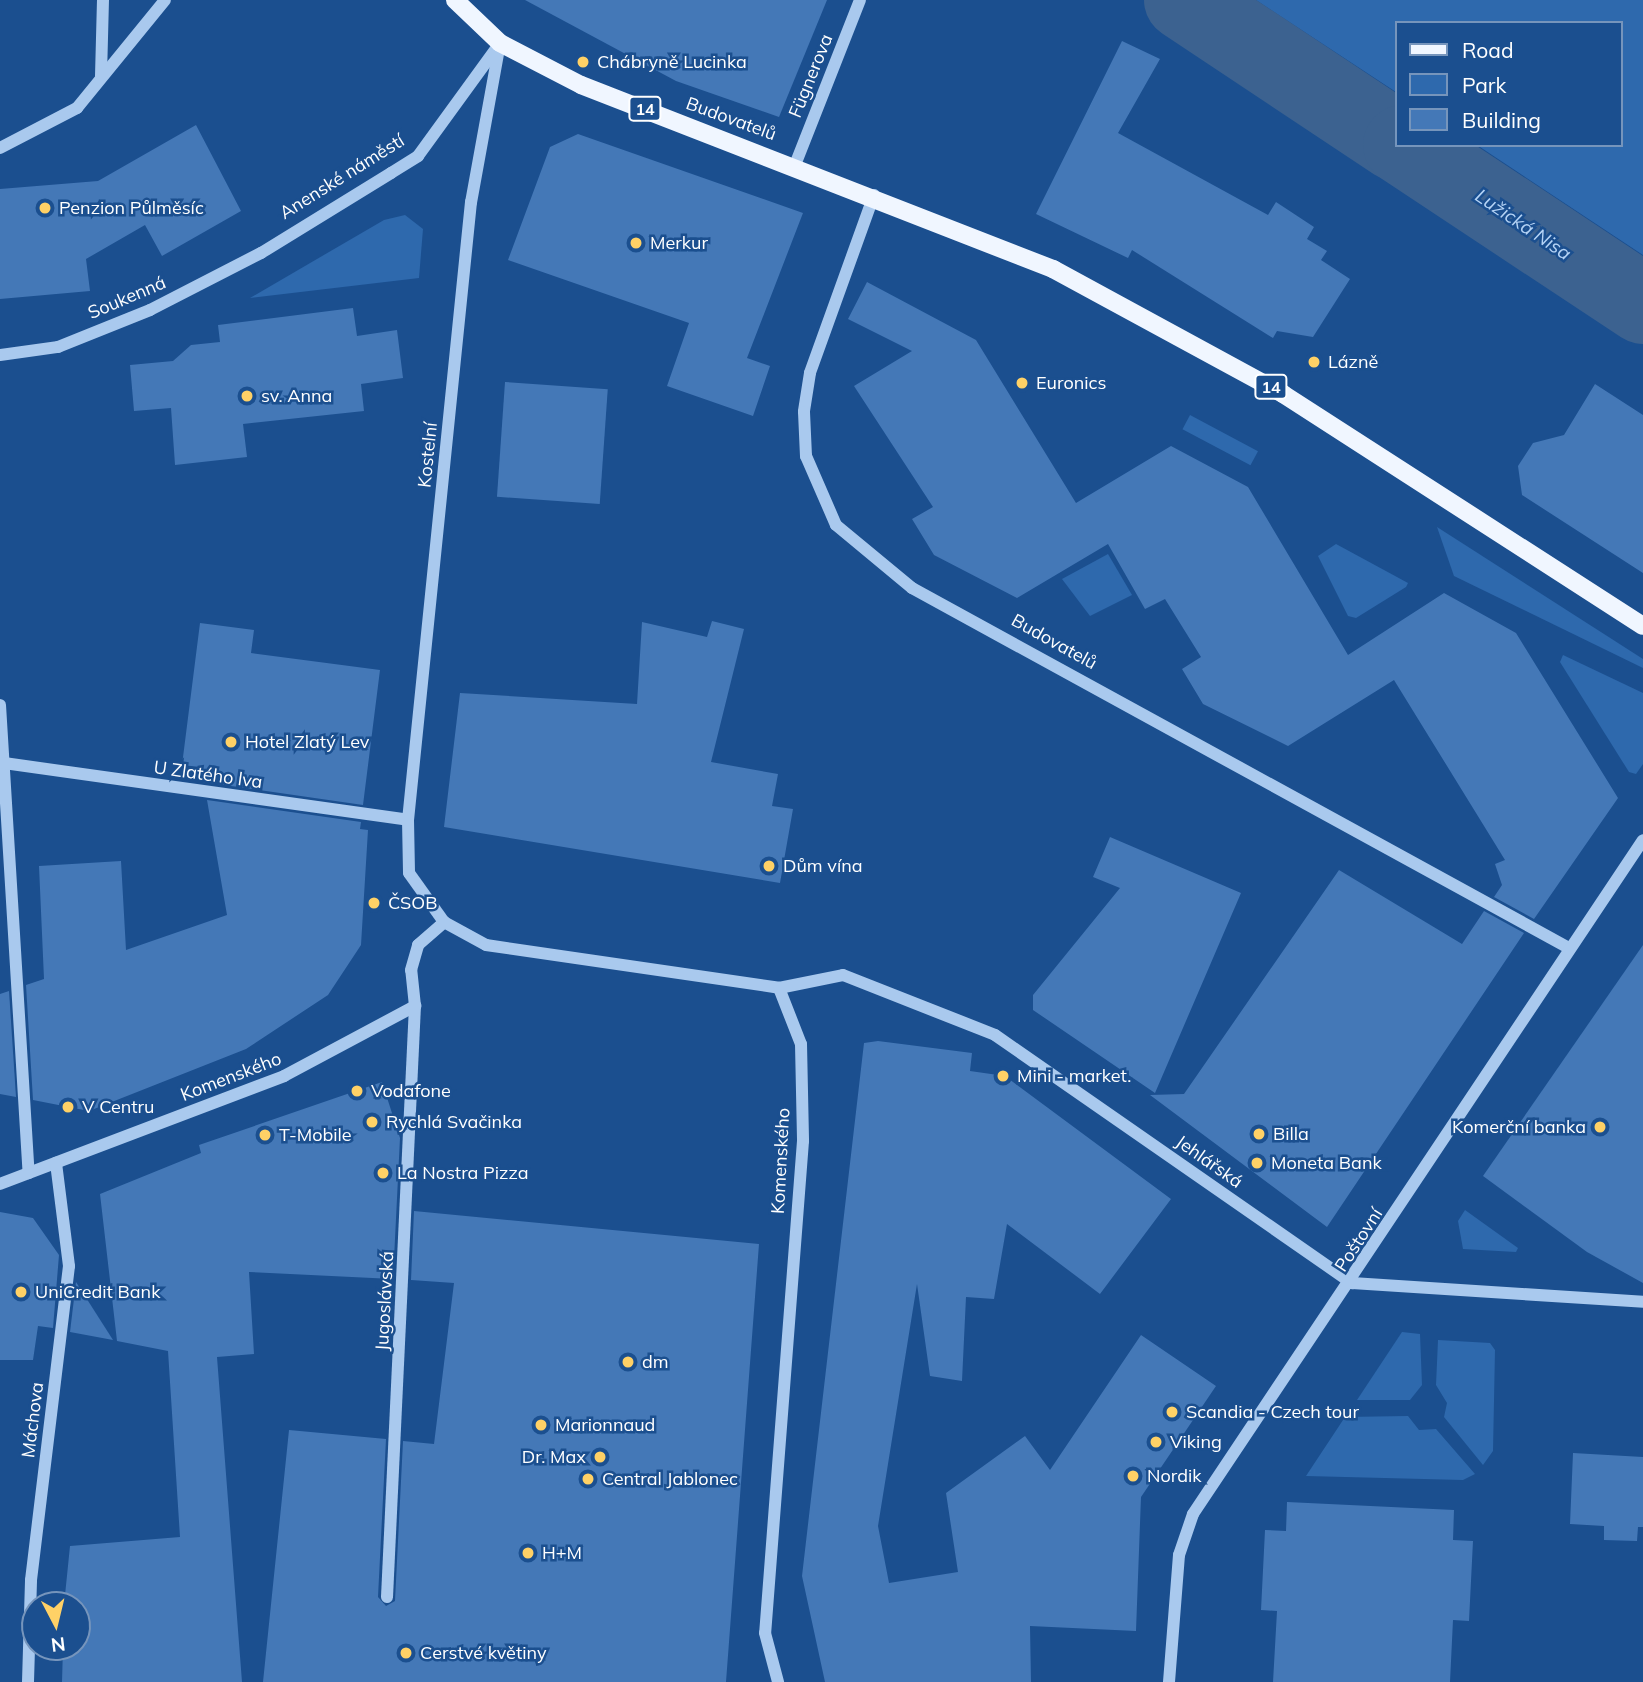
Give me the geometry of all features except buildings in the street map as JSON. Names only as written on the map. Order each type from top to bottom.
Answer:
[{"type":"main road","name":"14","points":[[455,0],[500,43]]},
{"type":"main road","name":"Budovatelů","points":[[500,43],[581,85],[874,195],[1053,269],[1283,394],[1643,626]]},
{"type":"street","points":[[101,76],[103,0]]},
{"type":"street","points":[[0,148],[77,108],[166,0]]},
{"type":"street","name":"Fügnerova","points":[[795,165],[860,0]]},
{"type":"street","name":"Anenské náměstí","points":[[261,253],[418,156],[500,43]]},
{"type":"street","name":"Kostelní","points":[[444,922],[409,873],[408,820],[471,202],[500,43]]},
{"type":"street","name":"Budovatelů","points":[[874,195],[810,373],[804,412],[806,456],[836,525],[912,588],[1569,948]]},
{"type":"street","name":"Soukenná","points":[[0,355],[58,346],[150,310],[261,253]]},
{"type":"street","points":[[0,705],[29,1173]]},
{"type":"street","name":"U Zlatého lva","points":[[4,763],[408,820]]},
{"type":"street","name":"Poštovní","points":[[1170,1682],[1179,1555],[1193,1514],[1352,1283],[1569,948],[1643,840]]},
{"type":"street","points":[[415,1006],[411,970],[418,945],[444,922],[486,945],[779,988]]},
{"type":"street","name":"Jehlářská","points":[[779,988],[843,975],[885,988],[995,1035],[1352,1283]]},
{"type":"street","name":"Komenského","points":[[778,1682],[765,1633],[803,1141],[801,1044],[779,988]]},
{"type":"street","name":"Komenského","points":[[0,1184],[284,1076],[415,1006]]},
{"type":"street","name":"Jugoslávská","points":[[387,1597],[415,1006]]},
{"type":"street","name":"Máchova","points":[[28,1682],[31,1580],[69,1266],[57,1163]]},
{"type":"street","points":[[1352,1283],[1643,1302]]},
{"type":"green space","points":[[1256,0],[1643,0],[1643,255],[1480,147],[1622,147],[1622,21],[1394,21],[1394,91]]},
{"type":"green space","points":[[405,215],[423,229],[419,278],[250,298],[384,220]]},
{"type":"green space","points":[[1190,415],[1258,451],[1250,465],[1182,429]]},
{"type":"green space","points":[[1437,527],[1643,659],[1643,668],[1454,576]]},
{"type":"green space","points":[[1336,544],[1408,583],[1406,587],[1356,618],[1348,616],[1318,556]]},
{"type":"green space","points":[[1108,554],[1132,595],[1090,616],[1062,579]]},
{"type":"green space","points":[[1563,655],[1643,693],[1643,764],[1636,774],[1629,772],[1560,662]]},
{"type":"green space","points":[[1465,1210],[1518,1248],[1516,1252],[1463,1249],[1458,1221]]},
{"type":"green space","points":[[1402,1332],[1420,1334],[1422,1385],[1410,1400],[1357,1400]]},
{"type":"green space","points":[[1438,1340],[1490,1343],[1495,1350],[1493,1451],[1483,1465],[1444,1417],[1447,1403],[1436,1385]]},
{"type":"green space","points":[[1408,1416],[1419,1430],[1436,1429],[1475,1474],[1463,1480],[1306,1476],[1345,1417]]},
{"type":"waterway","name":"Lužická Nisa","points":[[1184,0],[1394,140]]},
{"type":"waterway","name":"Lužická Nisa","points":[[1406,147],[1643,304]]},
{"type":"place","name":"Chábryně Lucinka","points":[[583,62]]},
{"type":"place","name":"Penzion Půlměsíc","points":[[45,208]]},
{"type":"place","name":"Merkur","points":[[636,243]]},
{"type":"place","name":"Lázně","points":[[1314,362]]},
{"type":"place","name":"Euronics","points":[[1022,383]]},
{"type":"place","name":"sv. Anna","points":[[247,396]]},
{"type":"place","name":"Hotel Zlatý Lev","points":[[231,742]]},
{"type":"place","name":"Dům vína","points":[[769,866]]},
{"type":"place","name":"ČSOB","points":[[374,903]]},
{"type":"place","name":"Mini - market.","points":[[1003,1076]]},
{"type":"place","name":"Vodafone","points":[[357,1091]]},
{"type":"place","name":"V Centru","points":[[68,1107]]},
{"type":"place","name":"Rychlá Svačinka","points":[[372,1122]]},
{"type":"place","name":"Komerční banka","points":[[1600,1127]]},
{"type":"place","name":"Billa","points":[[1259,1134]]},
{"type":"place","name":"T-Mobile","points":[[265,1135]]},
{"type":"place","name":"Moneta Bank","points":[[1257,1163]]},
{"type":"place","name":"La Nostra Pizza","points":[[383,1173]]},
{"type":"place","name":"UniCredit Bank","points":[[21,1292]]},
{"type":"place","name":"dm","points":[[628,1362]]},
{"type":"place","name":"Scandia - Czech tour","points":[[1172,1412]]},
{"type":"place","name":"Marionnaud","points":[[541,1425]]},
{"type":"place","name":"Viking","points":[[1156,1442]]},
{"type":"place","name":"Dr. Max","points":[[600,1457]]},
{"type":"place","name":"Nordik","points":[[1133,1476]]},
{"type":"place","name":"Central Jablonec","points":[[588,1479]]},
{"type":"place","name":"H+M","points":[[528,1553]]},
{"type":"place","name":"Сerstvé květiny","points":[[406,1653]]}]
